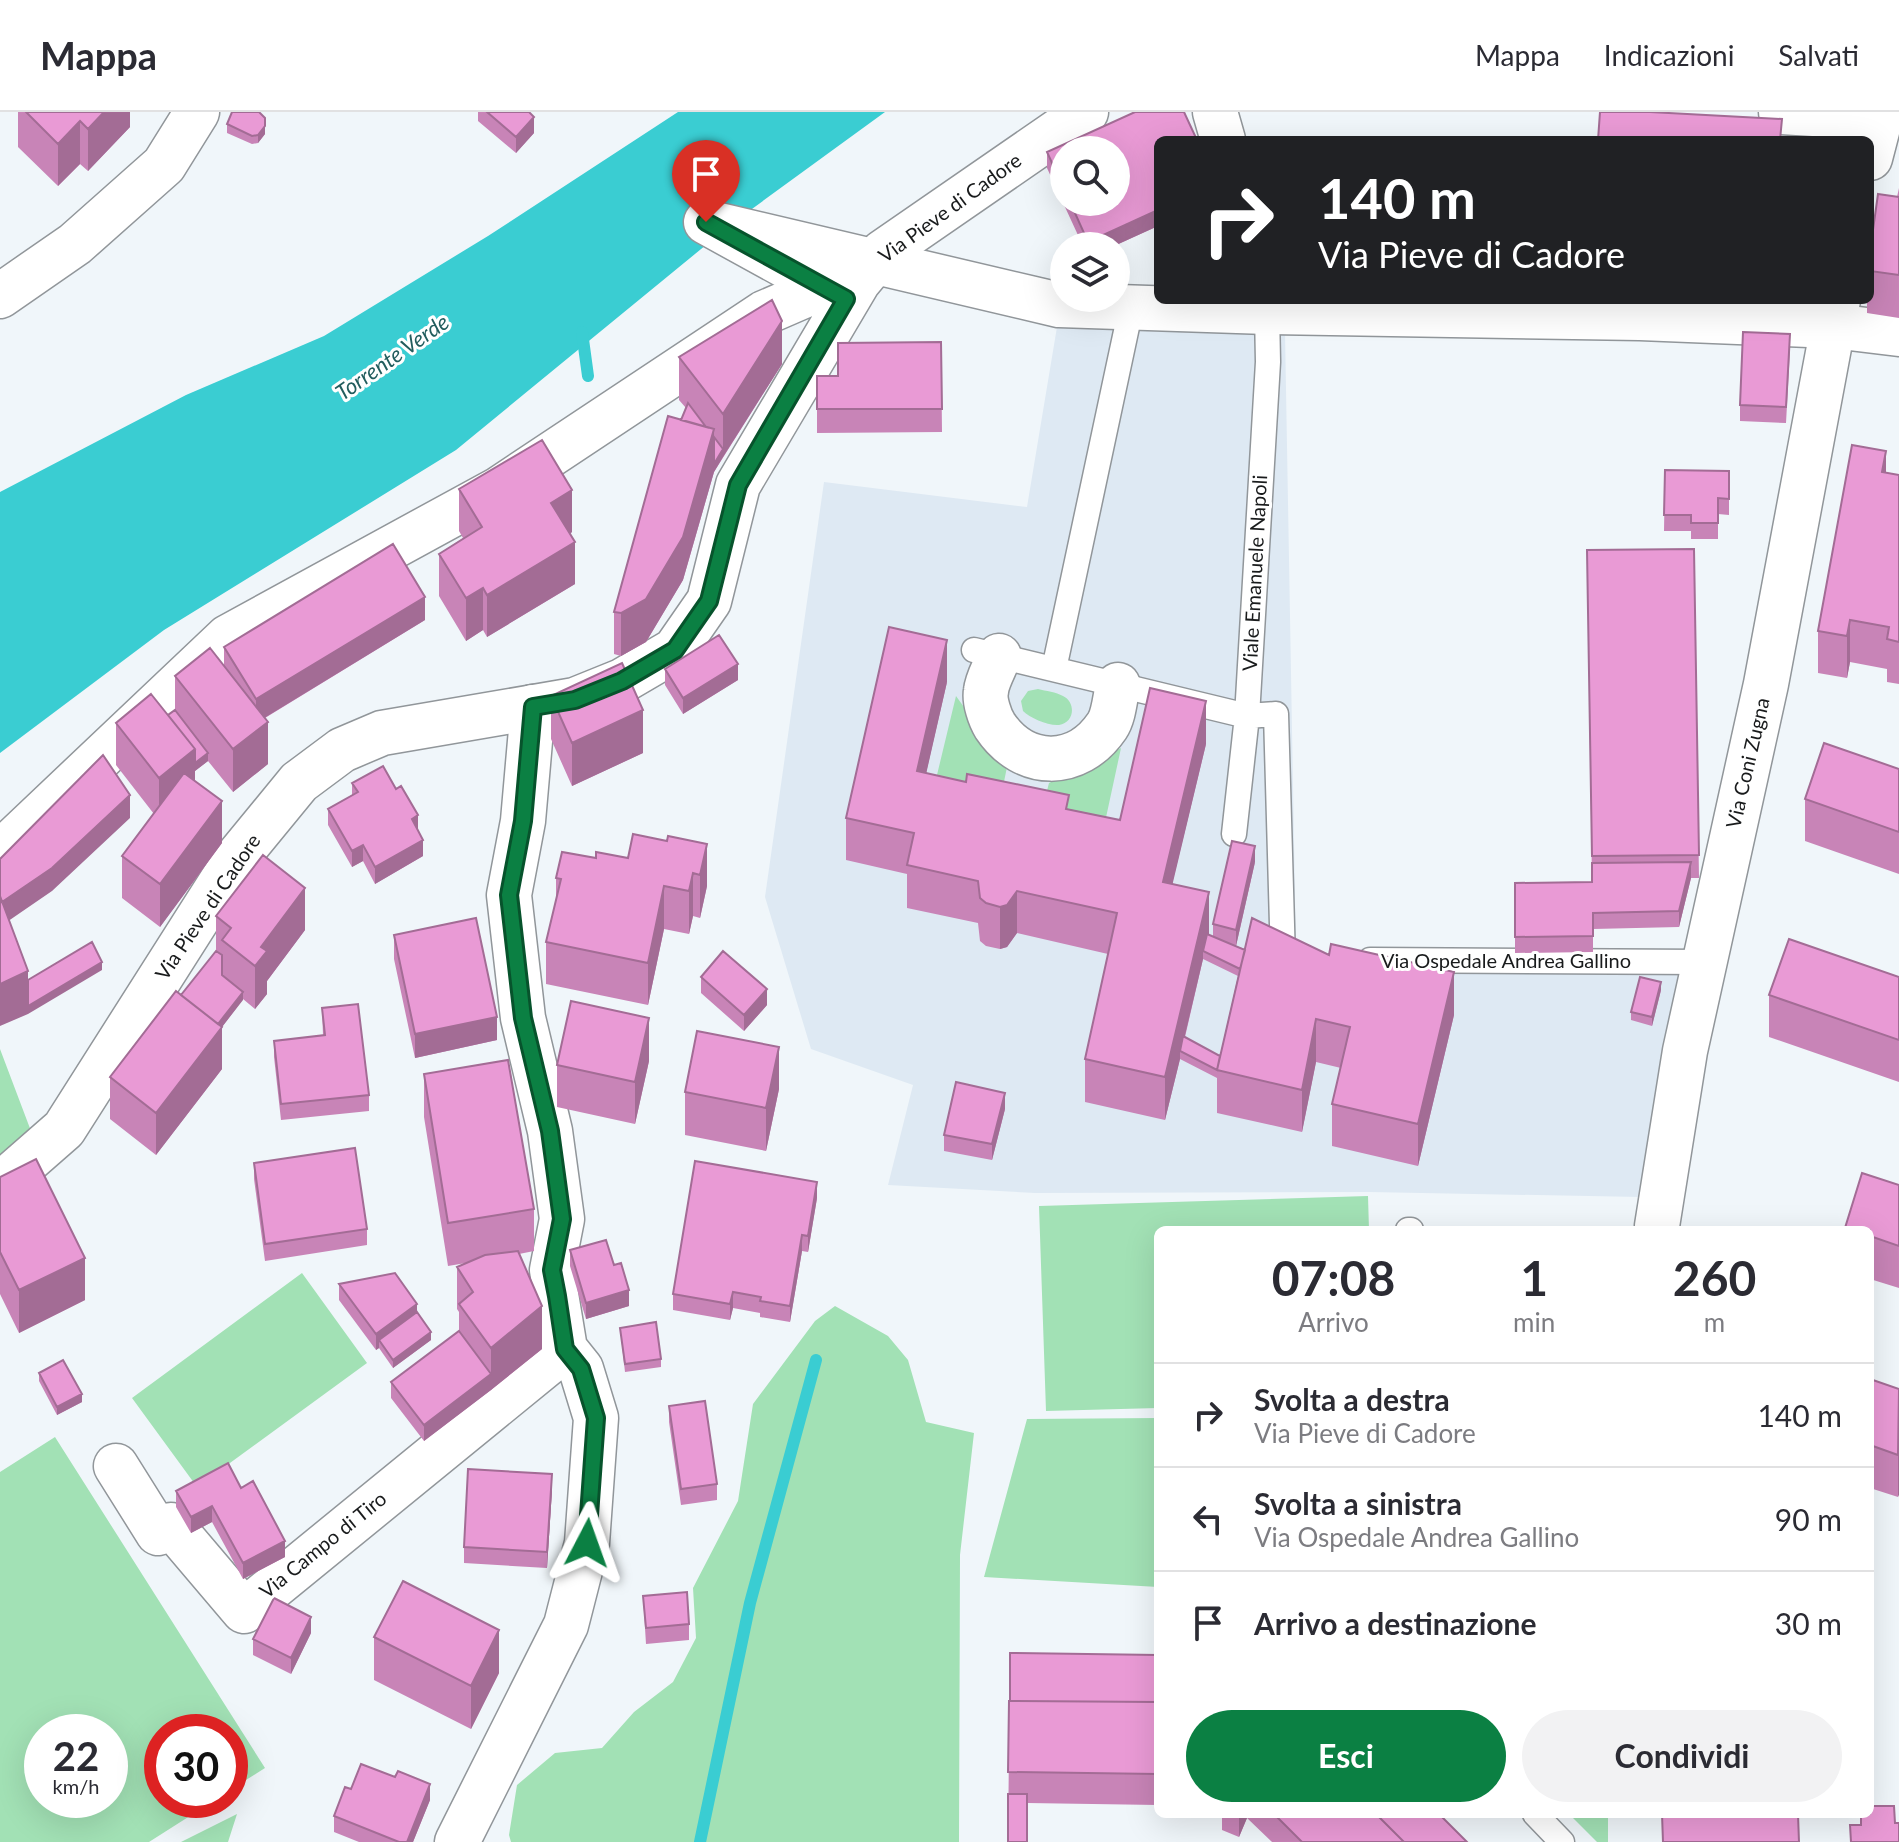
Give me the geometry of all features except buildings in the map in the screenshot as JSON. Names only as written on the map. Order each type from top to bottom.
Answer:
[{"type":"street","points":[[0,296],[75,244],[164,165],[197,112]]},
{"type":"street","name":"Via Pieve di Cadore","points":[[0,1185],[64,1129],[235,860],[299,782],[342,750],[382,733],[575,700],[622,681],[675,650],[709,601],[738,485],[858,280],[883,252],[1086,112]]},
{"type":"street","points":[[1215,112],[1222,136]]},
{"type":"street","points":[[1804,122],[1884,124]]},
{"type":"street","points":[[858,280],[706,222],[1059,305],[1131,308],[1266,306],[1640,318],[1836,313],[1899,334]]},
{"type":"street","points":[[0,853],[228,637],[499,489],[764,313],[858,280]]},
{"type":"street","name":"Via Coni Zugna","points":[[1657,1226],[1685,1051],[1766,684],[1836,313]]},
{"type":"street","points":[[986,653],[985,692],[990,719],[1006,742],[1030,756],[1060,759],[1089,747],[1109,724],[1118,685]]},
{"type":"street","points":[[457,1842],[566,1625],[587,1543],[596,1418],[581,1369],[565,1349],[552,1270],[562,1219],[550,1131],[523,1018],[509,895],[523,821],[533,707]]},
{"type":"street","name":"Via Campo di Tiro","points":[[116,1466],[158,1533],[171,1525],[244,1611],[565,1349]]},
{"type":"lane","name":"Viale Emanuele Napoli","points":[[1234,834],[1247,716],[1268,362],[1266,306]]},
{"type":"lane","points":[[1054,669],[1131,308]]},
{"type":"lane","points":[[986,653],[1247,716],[1276,714],[1283,960],[1311,960]]},
{"type":"lane","name":"Via Ospedale Andrea Gallino","points":[[1353,960],[1703,962]]},
{"type":"lane","points":[[1539,1818],[1562,1842]]},
{"type":"shaded area","points":[[1057,327],[1285,332],[1296,956],[1680,962],[1641,1197],[1369,1192],[1035,1193],[888,1185],[913,1085],[811,1049],[765,897],[824,482],[1027,507]]},
{"type":"green space","points":[[1038,689],[1067,699],[1072,707],[1071,717],[1059,725],[1050,724],[1023,711],[1021,701],[1028,691]]},
{"type":"green space","points":[[956,696],[1007,767],[997,816],[930,804]]},
{"type":"green space","points":[[1121,748],[1102,836],[1039,822],[1049,783]]},
{"type":"green space","points":[[0,1049],[34,1139],[0,1167]]},
{"type":"green space","points":[[1368,1196],[1369,1226],[1154,1226],[1154,1408],[1046,1411],[1039,1206]]},
{"type":"green space","points":[[302,1273],[367,1363],[197,1487],[132,1398]]},
{"type":"green space","points":[[835,1306],[888,1336],[908,1360],[926,1422],[974,1433],[960,1555],[959,1842],[511,1842],[509,1835],[517,1785],[555,1753],[602,1748],[634,1712],[673,1682],[696,1638],[693,1588],[738,1501],[753,1404],[815,1321]]},
{"type":"green space","points":[[1154,1418],[1154,1587],[984,1577],[1027,1419]]},
{"type":"green space","points":[[55,1437],[231,1714],[144,1714],[144,1818],[187,1818],[149,1842],[0,1842],[0,1472]]},
{"type":"green space","points":[[248,1741],[265,1768],[248,1779]]},
{"type":"green space","points":[[229,1818],[236,1818],[228,1842],[181,1842]]},
{"type":"green space","points":[[1573,1818],[1608,1818],[1608,1842],[1597,1842]]},
{"type":"water","name":"Torrente Verde","points":[[678,112],[885,112],[734,222],[456,450],[164,630],[0,753],[0,492],[186,395],[324,336],[488,236]]},
{"type":"waterway","points":[[582,332],[588,376]]},
{"type":"waterway","points":[[700,1842],[750,1603],[816,1360]]},
{"type":"route","points":[[587,1543],[596,1418],[581,1369],[565,1349],[552,1270],[562,1219],[550,1131],[523,1018],[509,895],[523,821],[533,707],[575,700],[622,681],[675,650],[709,601],[738,485],[846,299],[706,222]]}]
